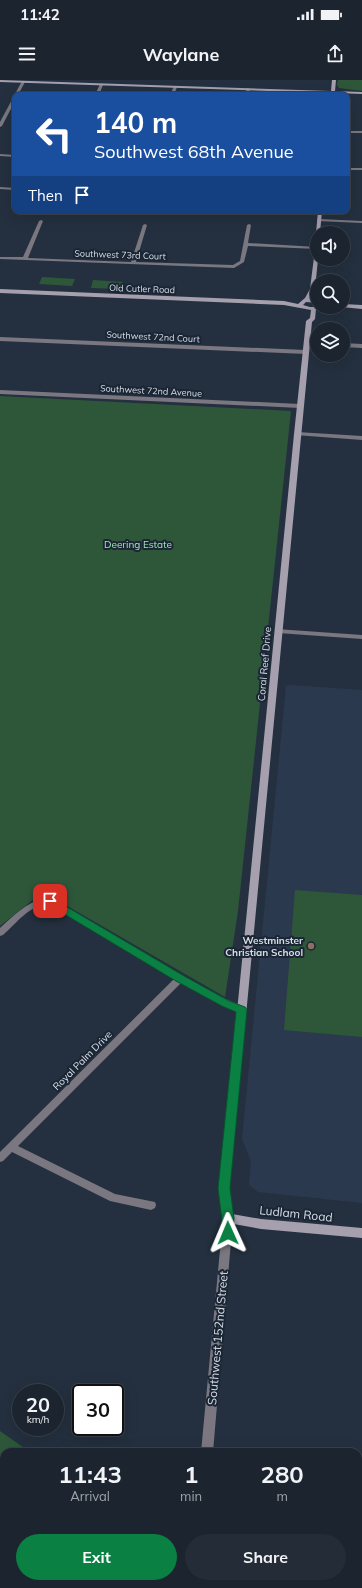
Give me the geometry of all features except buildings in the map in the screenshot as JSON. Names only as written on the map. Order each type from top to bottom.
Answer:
[{"type":"street","points":[[332,92],[334,80]]},
{"type":"street","points":[[0,81],[311,92]]},
{"type":"street","points":[[18,92],[23,82]]},
{"type":"street","points":[[98,92],[101,84]]},
{"type":"street","points":[[173,92],[174,87]]},
{"type":"street","points":[[350,92],[362,92]]},
{"type":"street","points":[[0,126],[12,103]]},
{"type":"street","points":[[0,110],[8,110]]},
{"type":"street","points":[[350,131],[362,132]]},
{"type":"street","points":[[0,155],[12,156]]},
{"type":"street","points":[[350,169],[362,169]]},
{"type":"street","points":[[0,188],[12,188]]},
{"type":"street","points":[[319,226],[320,214]]},
{"type":"street","points":[[319,220],[362,222]]},
{"type":"street","points":[[25,259],[41,221]]},
{"type":"street","points":[[133,263],[145,225]]},
{"type":"street","points":[[247,243],[250,225]]},
{"type":"street","points":[[247,243],[310,244]]},
{"type":"street","points":[[247,243],[310,248]]},
{"type":"street","name":"Southwest 73rd Court","points":[[0,258],[228,267],[238,265],[242,262],[247,243]]},
{"type":"street","name":"Old Cutler Road","points":[[0,291],[304,304],[310,307]]},
{"type":"street","points":[[304,304],[310,291]]},
{"type":"street","name":"Old Cutler Road","points":[[304,304],[310,300]]},
{"type":"street","name":"Coral Reef Drive","points":[[304,304],[306,319],[309,321]]},
{"type":"street","points":[[350,306],[362,307]]},
{"type":"street","name":"Coral Reef Drive","points":[[242,1010],[297,434],[309,321],[312,319],[313,314]]},
{"type":"street","name":"Southwest 72nd Court","points":[[0,339],[306,352]]},
{"type":"street","points":[[350,345],[362,346]]},
{"type":"street","name":"Southwest 72nd Avenue","points":[[0,392],[300,406]]},
{"type":"street","points":[[297,434],[362,438]]},
{"type":"street","points":[[278,631],[362,637]]},
{"type":"street","points":[[0,933],[32,905],[45,900],[55,903],[225,1004],[242,1010]]},
{"type":"street","name":"Royal Palm Drive","points":[[0,1158],[180,978]]},
{"type":"street","name":"Southwest 152nd Street","points":[[207,1448],[228,1218],[224,1188],[242,1010]]},
{"type":"street","points":[[11,1147],[114,1198],[151,1205]]},
{"type":"street","name":"Ludlam Road","points":[[228,1218],[261,1224],[362,1233]]},
{"type":"shaded area","name":"Westminster Christian School","points":[[291,685],[362,690],[362,1203],[258,1192],[249,1185],[251,1161],[242,1139],[286,686]]},
{"type":"green space","points":[[338,80],[362,80],[362,91],[339,88],[337,85]]},
{"type":"green space","points":[[42,277],[75,279],[72,286],[39,284]]},
{"type":"green space","points":[[93,280],[123,282],[120,289],[91,288]]},
{"type":"green space","name":"Deering Estate","points":[[0,396],[291,411],[238,911],[225,997],[43,892],[0,926]]},
{"type":"green space","points":[[295,890],[362,895],[362,1037],[284,1030]]},
{"type":"green space","points":[[0,1431],[24,1448],[0,1448]]},
{"type":"place","name":"Westminster Christian School","points":[[311,946]]},
{"type":"route","points":[[50,901],[225,1004],[242,1010],[224,1188],[228,1218],[228,1233]]}]
